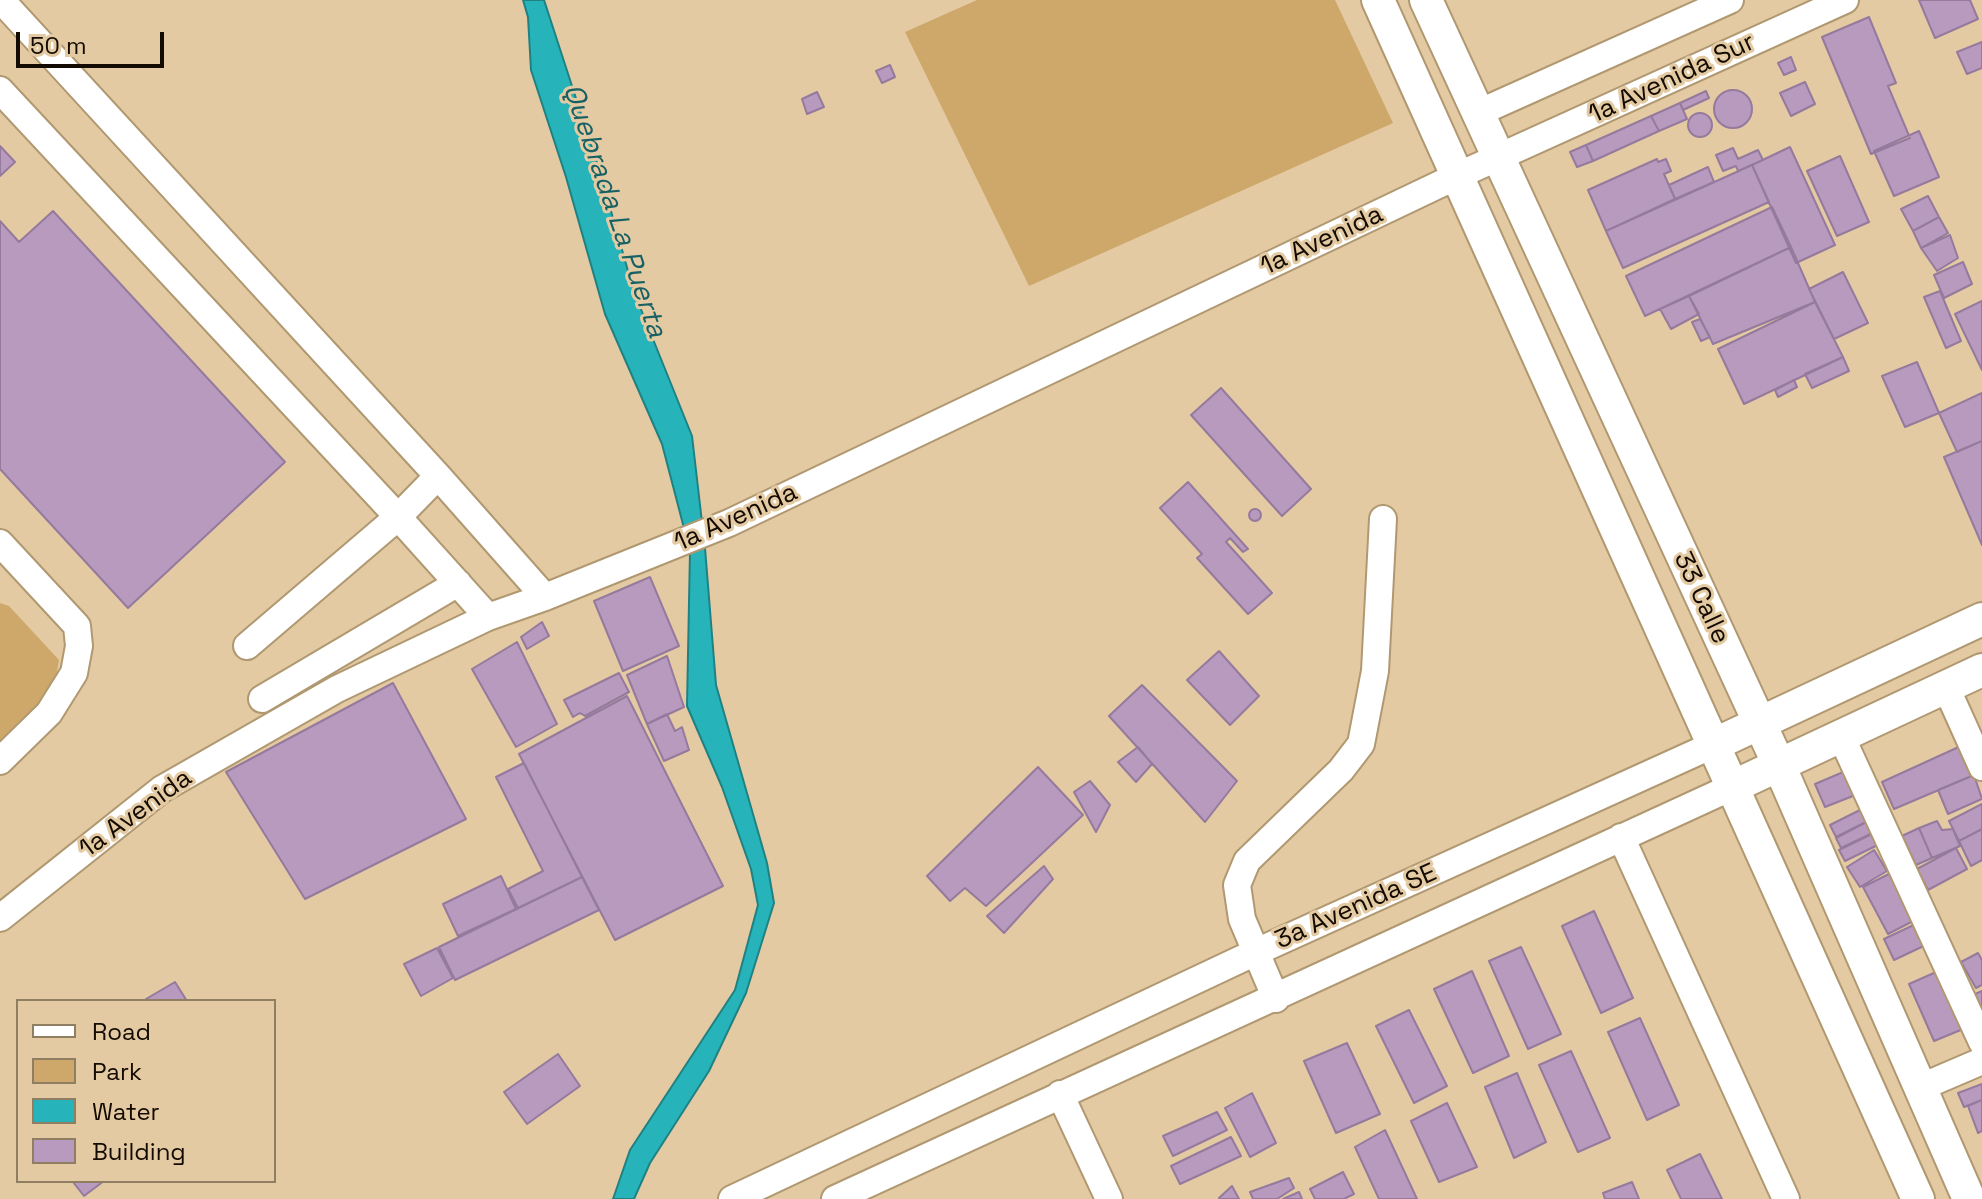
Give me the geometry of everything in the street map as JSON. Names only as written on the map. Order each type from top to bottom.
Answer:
[{"type":"main road","name":"33 Calle","points":[[1378,0],[1918,1199]]},
{"type":"main road","name":"33 Calle","points":[[1426,0],[1779,765],[1969,1199]]},
{"type":"main road","name":"3a Avenida SE","points":[[1713,745],[1982,619]]},
{"type":"main road","name":"3a Avenida SE","points":[[1732,787],[1982,670]]},
{"type":"street","points":[[1,0],[438,476],[545,597]]},
{"type":"street","points":[[1478,113],[1730,0]]},
{"type":"street","name":"1a Avenida Sur","points":[[1498,159],[1845,0]]},
{"type":"street","points":[[0,90],[488,617]]},
{"type":"street","name":"1a Avenida","points":[[0,918],[162,789],[337,689],[488,617],[729,523],[1498,159]]},
{"type":"street","points":[[247,646],[398,517],[438,476]]},
{"type":"street","points":[[1276,999],[1242,919],[1237,885],[1247,861],[1341,770],[1361,744],[1375,671],[1383,519]]},
{"type":"street","points":[[0,543],[77,626],[79,646],[74,673],[49,713],[0,761]]},
{"type":"street","points":[[262,699],[458,583]]},
{"type":"street","points":[[1946,687],[1982,767]]},
{"type":"street","points":[[1841,736],[1982,1042]]},
{"type":"street","name":"3a Avenida SE","points":[[732,1199],[1256,952],[1713,745]]},
{"type":"street","name":"3a Avenida SE","points":[[835,1199],[1732,787]]},
{"type":"street","points":[[1621,837],[1786,1199]]},
{"type":"street","points":[[1919,1088],[1982,1061]]},
{"type":"street","points":[[1060,1094],[1109,1199]]},
{"type":"green space","points":[[977,0],[1335,0],[1393,123],[1029,286],[905,32]]},
{"type":"green space","points":[[0,603],[9,606],[59,660],[53,694],[0,747]]},
{"type":"water","points":[[523,0],[544,0],[599,169],[634,292],[692,436],[716,685],[767,863],[774,903],[746,993],[709,1071],[650,1163],[634,1199],[613,1199],[630,1150],[735,990],[758,905],[751,869],[722,787],[687,706],[690,551],[662,444],[605,314],[566,177],[531,70],[528,17]]},
{"type":"building","points":[[1919,0],[1970,0],[1978,19],[1935,38]]},
{"type":"building","points":[[1869,17],[1896,83],[1888,86],[1910,138],[1871,154],[1822,37]]},
{"type":"building","points":[[1982,42],[1982,68],[1967,74],[1957,52]]},
{"type":"building","points":[[1791,57],[1796,70],[1784,75],[1778,63]]},
{"type":"building","points":[[890,65],[895,77],[882,83],[876,71]]},
{"type":"building","points":[[1805,82],[1815,104],[1791,116],[1780,93]]},
{"type":"building","points":[[1733,90],[1746,96],[1752,109],[1746,122],[1733,128],[1720,122],[1714,109],[1720,96]]},
{"type":"building","points":[[1706,91],[1709,98],[1683,110],[1680,103]]},
{"type":"building","points":[[817,92],[824,107],[807,114],[802,99]]},
{"type":"building","points":[[1680,103],[1687,119],[1659,131],[1651,116]]},
{"type":"building","points":[[1700,113],[1709,116],[1712,125],[1709,134],[1700,137],[1691,134],[1688,125],[1691,116]]},
{"type":"building","points":[[1651,116],[1659,131],[1593,161],[1586,145]]},
{"type":"building","points":[[1919,131],[1939,177],[1894,196],[1874,151]]},
{"type":"building","points":[[1586,145],[1593,161],[1577,167],[1570,152]]},
{"type":"building","points":[[0,146],[15,162],[0,176]]},
{"type":"building","points":[[1790,147],[1835,245],[1796,263],[1752,165]]},
{"type":"building","points":[[1733,148],[1738,159],[1758,150],[1763,160],[1738,171],[1736,166],[1723,171],[1716,155]]},
{"type":"building","points":[[1840,156],[1869,222],[1837,236],[1807,171]]},
{"type":"building","points":[[1657,159],[1658,162],[1666,159],[1671,171],[1664,174],[1675,199],[1606,231],[1588,190]]},
{"type":"building","points":[[1752,165],[1769,202],[1623,268],[1606,231]]},
{"type":"building","points":[[1708,167],[1714,182],[1675,199],[1669,185]]},
{"type":"building","points":[[1928,196],[1939,217],[1913,231],[1901,209]]},
{"type":"building","points":[[1772,207],[1791,247],[1645,316],[1626,276]]},
{"type":"building","points":[[53,211],[285,462],[128,608],[0,469],[0,221],[19,242]]},
{"type":"building","points":[[1939,217],[1948,233],[1921,248],[1913,231]]},
{"type":"building","points":[[1950,235],[1958,258],[1937,271],[1921,248]]},
{"type":"building","points":[[1791,247],[1815,302],[1713,344],[1689,296]]},
{"type":"building","points":[[1963,262],[1972,284],[1944,298],[1934,275]]},
{"type":"building","points":[[1843,272],[1868,323],[1834,339],[1809,289]]},
{"type":"building","points":[[1940,291],[1961,341],[1946,348],[1924,297]]},
{"type":"building","points":[[1689,296],[1699,314],[1671,329],[1660,309]]},
{"type":"building","points":[[1982,301],[1982,370],[1955,314]]},
{"type":"building","points":[[1815,302],[1843,357],[1744,404],[1718,349]]},
{"type":"building","points":[[1700,319],[1710,337],[1701,341],[1692,322]]},
{"type":"building","points":[[1843,357],[1849,371],[1812,388],[1805,374]]},
{"type":"building","points":[[1917,362],[1939,413],[1905,427],[1882,376]]},
{"type":"building","points":[[1794,380],[1797,387],[1778,397],[1775,390]]},
{"type":"building","points":[[1221,388],[1311,489],[1282,516],[1191,415]]},
{"type":"building","points":[[1982,393],[1982,441],[1957,452],[1939,413]]},
{"type":"building","points":[[1982,441],[1982,545],[1944,457]]},
{"type":"building","points":[[1188,482],[1248,549],[1243,552],[1230,538],[1226,542],[1272,593],[1248,614],[1197,558],[1202,554],[1160,508]]},
{"type":"building","points":[[1255,509],[1261,515],[1255,521],[1249,515]]},
{"type":"building","points":[[650,577],[679,646],[623,671],[594,601]]},
{"type":"building","points":[[542,622],[549,636],[527,649],[521,637]]},
{"type":"building","points":[[517,642],[557,724],[516,747],[472,669]]},
{"type":"building","points":[[1219,651],[1259,696],[1230,725],[1187,680]]},
{"type":"building","points":[[667,656],[684,707],[647,724],[627,675]]},
{"type":"building","points":[[619,673],[629,692],[585,716],[580,713],[573,717],[564,700]]},
{"type":"building","points":[[393,683],[466,819],[305,899],[226,772]]},
{"type":"building","points":[[1142,685],[1237,781],[1205,822],[1109,716]]},
{"type":"building","points":[[627,696],[723,886],[615,940],[519,754]]},
{"type":"building","points":[[667,714],[675,731],[682,727],[689,750],[664,761],[647,724]]},
{"type":"building","points":[[1963,745],[1974,775],[1894,809],[1882,782]]},
{"type":"building","points":[[1138,747],[1152,764],[1136,782],[1118,762]]},
{"type":"building","points":[[524,763],[582,877],[518,908],[508,889],[543,871],[496,777]]},
{"type":"building","points":[[1038,767],[1083,815],[986,906],[965,888],[950,901],[927,876]]},
{"type":"building","points":[[1848,770],[1858,794],[1825,807],[1815,784]]},
{"type":"building","points":[[1974,775],[1982,799],[1948,814],[1938,790]]},
{"type":"building","points":[[1090,781],[1110,805],[1096,832],[1074,792]]},
{"type":"building","points":[[1982,804],[1982,829],[1959,841],[1949,821]]},
{"type":"building","points":[[1868,806],[1874,818],[1836,837],[1830,825]]},
{"type":"building","points":[[1874,818],[1879,830],[1841,848],[1836,838]]},
{"type":"building","points":[[1937,821],[1942,830],[1953,829],[1960,846],[1932,858],[1919,828]]},
{"type":"building","points":[[1919,828],[1932,858],[1916,865],[1902,836]]},
{"type":"building","points":[[1982,829],[1982,860],[1971,866],[1959,841]]},
{"type":"building","points":[[1880,830],[1886,841],[1845,861],[1839,850]]},
{"type":"building","points":[[1956,848],[1967,869],[1928,890],[1917,869]]},
{"type":"building","points":[[1874,850],[1887,871],[1860,887],[1847,867]]},
{"type":"building","points":[[1044,866],[1053,879],[1004,933],[987,916]]},
{"type":"building","points":[[1897,870],[1921,917],[1888,934],[1863,887]]},
{"type":"building","points":[[501,876],[516,909],[458,936],[443,904]]},
{"type":"building","points":[[582,877],[599,910],[455,980],[439,947]]},
{"type":"building","points":[[1594,911],[1633,998],[1601,1013],[1562,926]]},
{"type":"building","points":[[1920,922],[1930,943],[1894,960],[1884,939]]},
{"type":"building","points":[[1521,947],[1561,1034],[1528,1049],[1489,961]]},
{"type":"building","points":[[437,948],[453,978],[421,996],[404,964]]},
{"type":"building","points":[[1978,953],[1982,960],[1982,985],[1976,988],[1961,962]]},
{"type":"building","points":[[1943,969],[1968,1027],[1934,1041],[1909,984]]},
{"type":"building","points":[[1472,971],[1509,1056],[1473,1073],[1434,989]]},
{"type":"building","points":[[175,982],[186,999],[146,999]]},
{"type":"building","points":[[1982,991],[1982,1015],[1973,995]]},
{"type":"building","points":[[1409,1010],[1447,1086],[1414,1103],[1376,1026]]},
{"type":"building","points":[[1640,1018],[1679,1105],[1647,1120],[1608,1032]]},
{"type":"building","points":[[1347,1043],[1380,1114],[1336,1133],[1304,1061]]},
{"type":"building","points":[[1571,1051],[1610,1138],[1578,1152],[1539,1065]]},
{"type":"building","points":[[558,1054],[580,1086],[527,1124],[504,1092]]},
{"type":"building","points":[[1517,1073],[1546,1142],[1514,1158],[1485,1087]]},
{"type":"building","points":[[1982,1084],[1982,1100],[1964,1107],[1958,1093]]},
{"type":"building","points":[[1252,1093],[1276,1143],[1250,1157],[1225,1108]]},
{"type":"building","points":[[1982,1100],[1982,1131],[1978,1133],[1968,1106]]},
{"type":"building","points":[[1447,1103],[1477,1167],[1439,1182],[1411,1121]]},
{"type":"building","points":[[1217,1112],[1227,1130],[1173,1156],[1163,1136]]},
{"type":"building","points":[[1385,1130],[1417,1199],[1379,1199],[1355,1147]]},
{"type":"building","points":[[1231,1137],[1241,1156],[1180,1184],[1171,1166]]},
{"type":"building","points":[[1700,1154],[1722,1199],[1681,1199],[1667,1170]]},
{"type":"building","points":[[1343,1172],[1354,1194],[1344,1199],[1315,1199],[1310,1189]]},
{"type":"building","points":[[1289,1178],[1294,1188],[1277,1199],[1253,1199],[1250,1192]]},
{"type":"building","points":[[1632,1182],[1639,1199],[1605,1199],[1603,1193]]},
{"type":"building","points":[[74,1183],[101,1183],[84,1196]]},
{"type":"building","points":[[1232,1186],[1239,1199],[1219,1198]]},
{"type":"building","points":[[1299,1192],[1302,1199],[1283,1199]]},
{"type":"water label","name":"Quebrada La Puerta","points":[[614,211]]}]
